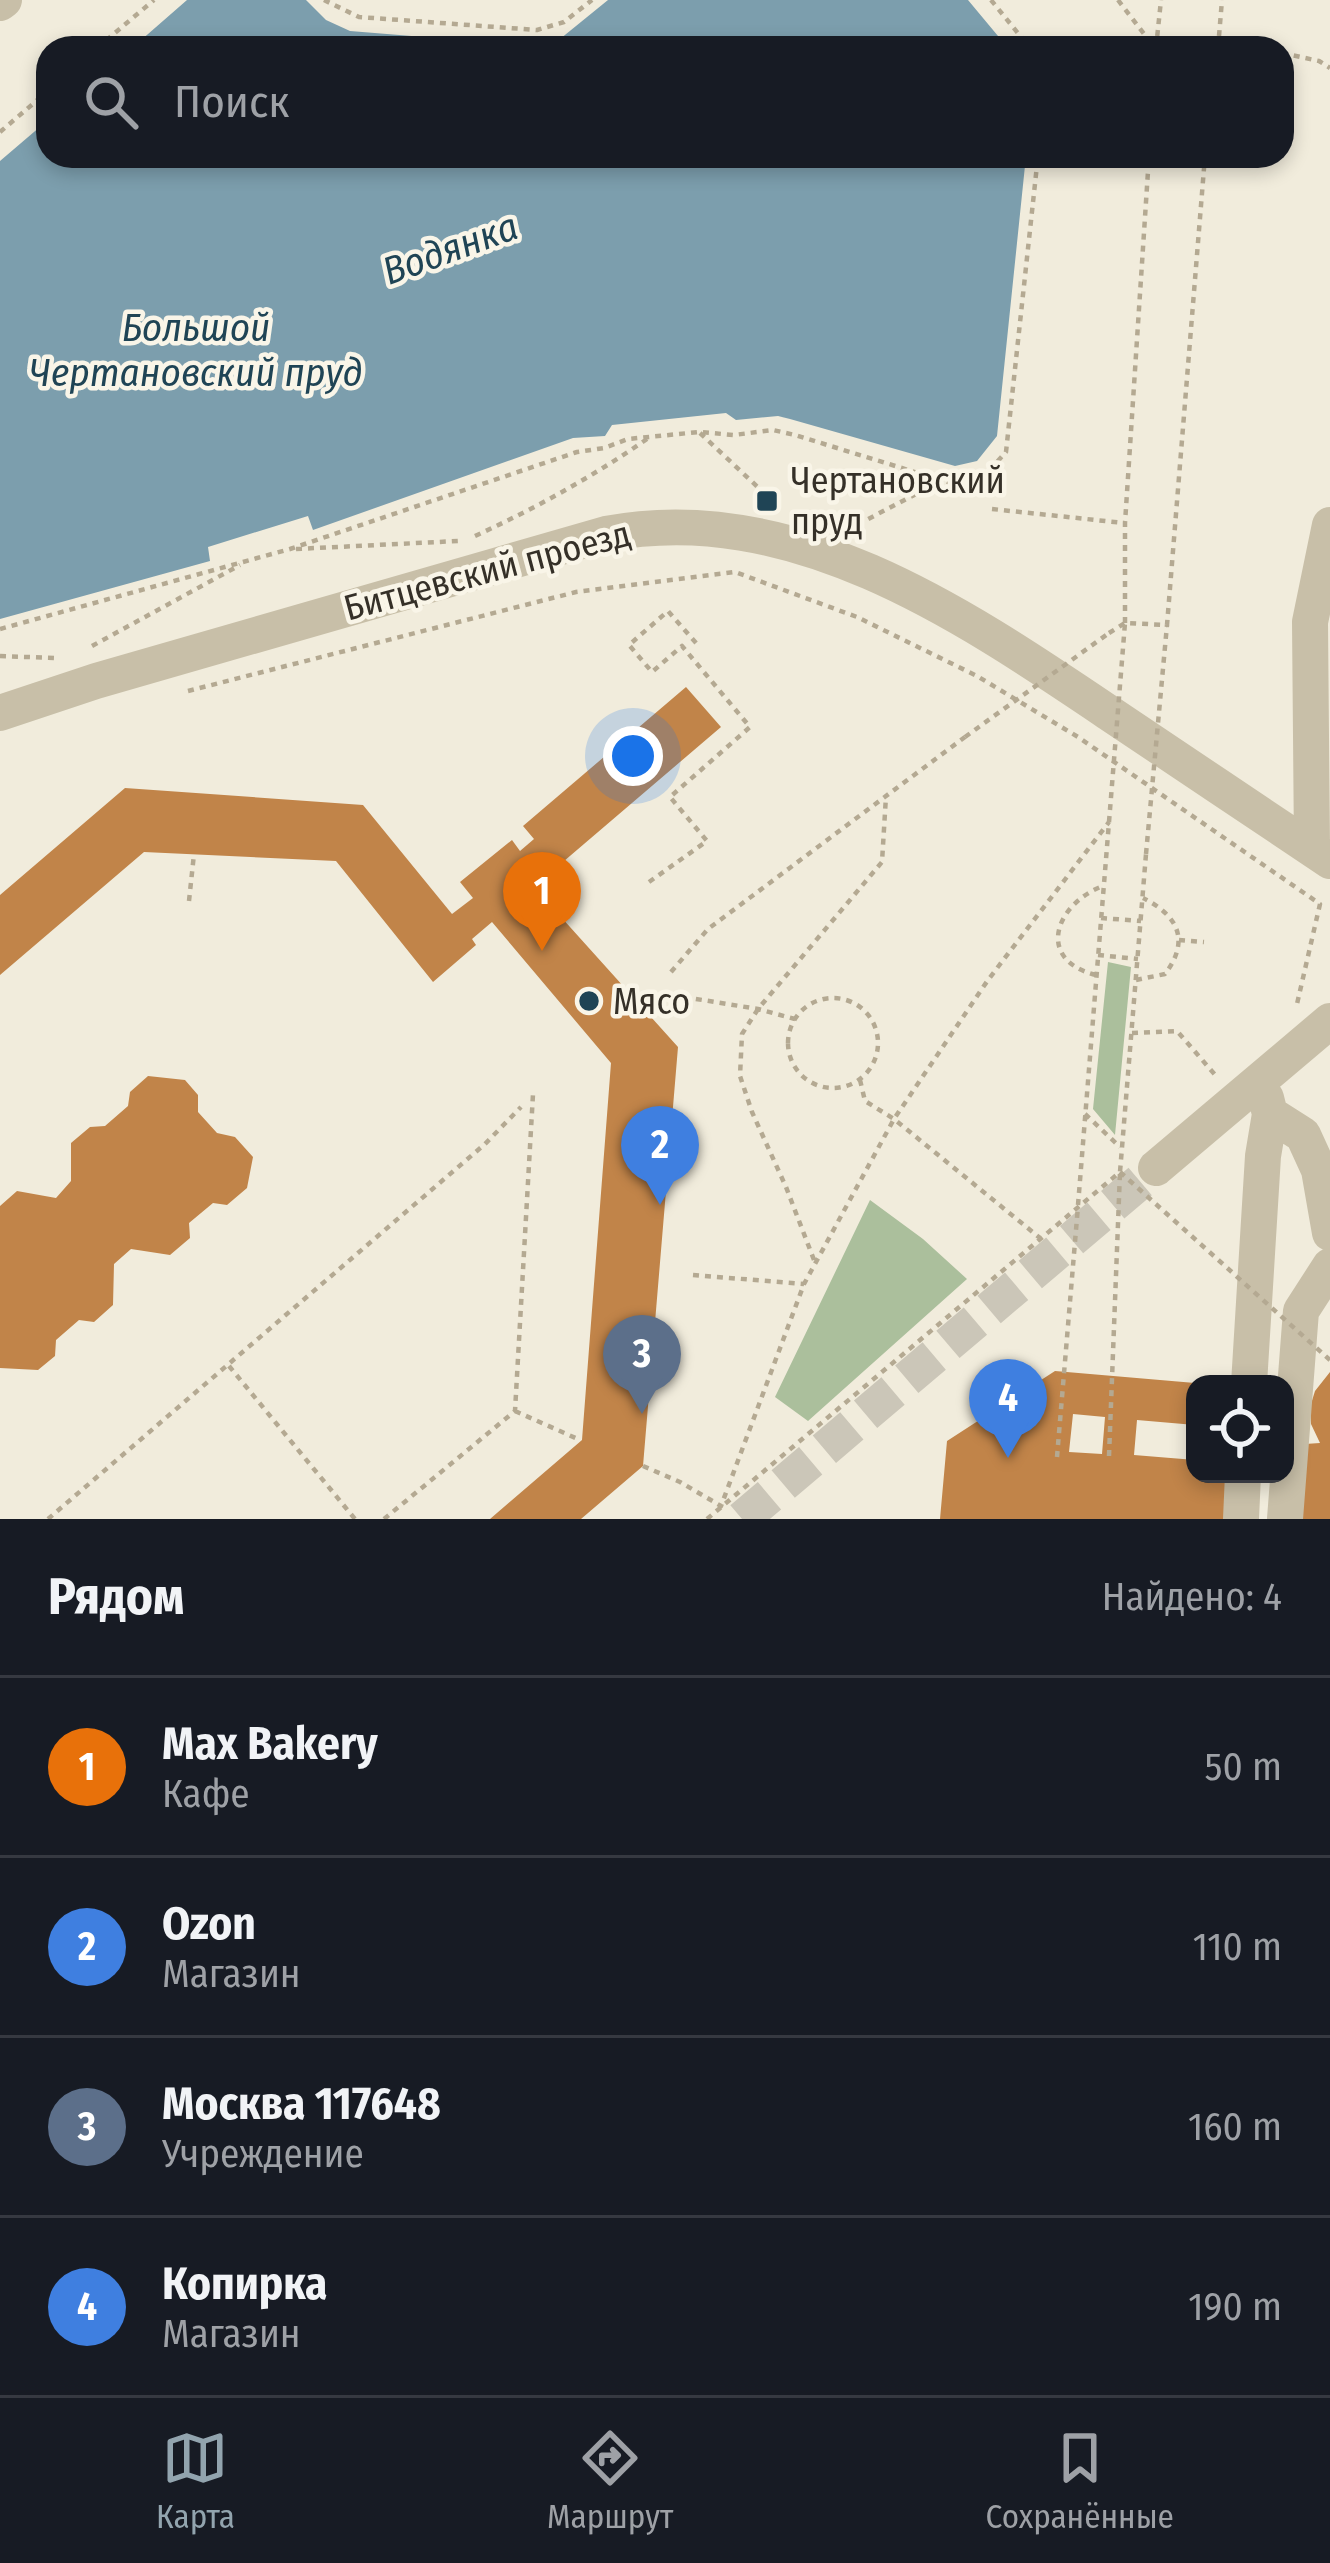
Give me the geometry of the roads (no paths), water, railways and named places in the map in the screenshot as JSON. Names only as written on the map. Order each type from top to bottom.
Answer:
[{"type":"street","points":[[1321,855],[1310,622],[1330,525]]},
{"type":"street","name":"Битцевский проезд","points":[[0,713],[605,533],[645,526],[710,528],[776,538],[860,568],[932,603],[1020,653],[1321,855]]},
{"type":"street","points":[[1138,1170],[1330,1021]]},
{"type":"street","points":[[1250,1375],[1263,1156],[1270,1114],[1262,1078]]},
{"type":"street","points":[[1270,1114],[1303,1135],[1319,1170],[1330,1233]]},
{"type":"street","points":[[1285,1519],[1301,1311],[1330,1266]]},
{"type":"street","points":[[1241,1519],[1243,1483]]},
{"type":"water","points":[[187,0],[306,0],[326,20],[350,31],[412,36],[146,36]]},
{"type":"water","points":[[608,0],[968,0],[998,36],[564,36]]},
{"type":"water","name":"Большой Чертановский пруд","points":[[36,130],[36,168],[1025,168],[997,436],[977,461],[955,466],[778,416],[736,420],[726,413],[612,425],[605,436],[573,438],[313,530],[308,516],[208,547],[210,561],[0,619],[0,161]]},
{"type":"tunnel","points":[[742,1519],[1156,1168]]},
{"type":"place","name":"Чертановский пруд","points":[[767,501]]},
{"type":"place","name":"Max Bakery","points":[[542,951]]},
{"type":"place","name":"Мясо","points":[[589,1001]]},
{"type":"place","name":"Ozon","points":[[660,1205]]},
{"type":"place","name":"Москва 117648","points":[[642,1414]]},
{"type":"place","name":"Копирка","points":[[1008,1458]]},
{"type":"water label","name":"Водянка","points":[[450,248]]}]
